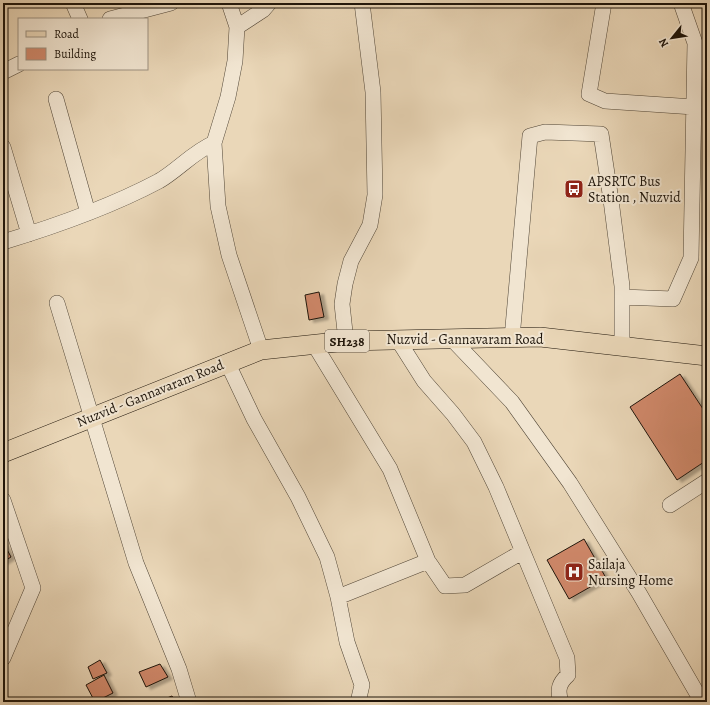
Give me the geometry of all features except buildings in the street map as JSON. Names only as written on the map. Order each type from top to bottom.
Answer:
[{"type":"main road","name":"Nuzvid - Gannavaram Road","points":[[3,452],[227,362],[261,350],[346,341],[540,337],[707,356]]},
{"type":"street","points":[[72,3],[80,18]]},
{"type":"street","points":[[114,18],[171,3]]},
{"type":"street","points":[[229,3],[237,26],[235,61],[228,97],[214,143],[218,206],[229,255],[261,350]]},
{"type":"street","points":[[237,26],[263,10],[269,3]]},
{"type":"street","points":[[346,341],[342,304],[345,284],[351,261],[370,225],[375,195],[373,92],[362,3]]},
{"type":"street","points":[[604,3],[589,94],[605,101],[694,107]]},
{"type":"street","points":[[622,297],[673,299],[691,258],[695,42],[681,3]]},
{"type":"street","points":[[3,72],[18,64]]},
{"type":"street","points":[[56,100],[88,213]]},
{"type":"street","points":[[512,338],[530,136],[545,132],[601,134],[611,200],[622,297],[622,347]]},
{"type":"street","points":[[3,242],[88,213],[160,180],[202,148],[214,143]]},
{"type":"street","points":[[3,147],[29,234]]},
{"type":"street","points":[[57,303],[136,564],[179,669],[189,702]]},
{"type":"street","points":[[451,338],[512,402],[570,484],[639,593],[702,702]]},
{"type":"street","points":[[398,340],[424,381],[453,414],[474,442],[496,487],[566,658],[568,675],[560,683],[559,695],[561,702]]},
{"type":"street","points":[[314,344],[390,468],[428,560],[445,586],[465,585],[522,552]]},
{"type":"street","points":[[227,362],[254,419],[298,498],[327,557],[338,597],[347,642],[362,685],[354,701]]},
{"type":"street","points":[[670,505],[707,481]]},
{"type":"street","points":[[3,500],[33,588],[5,651]]},
{"type":"street","points":[[338,597],[428,560]]},
{"type":"place","name":"APSRTC Bus Station , Nuzvid","points":[[574,189]]},
{"type":"place","name":"Sailaja Nursing Home","points":[[574,572]]}]
